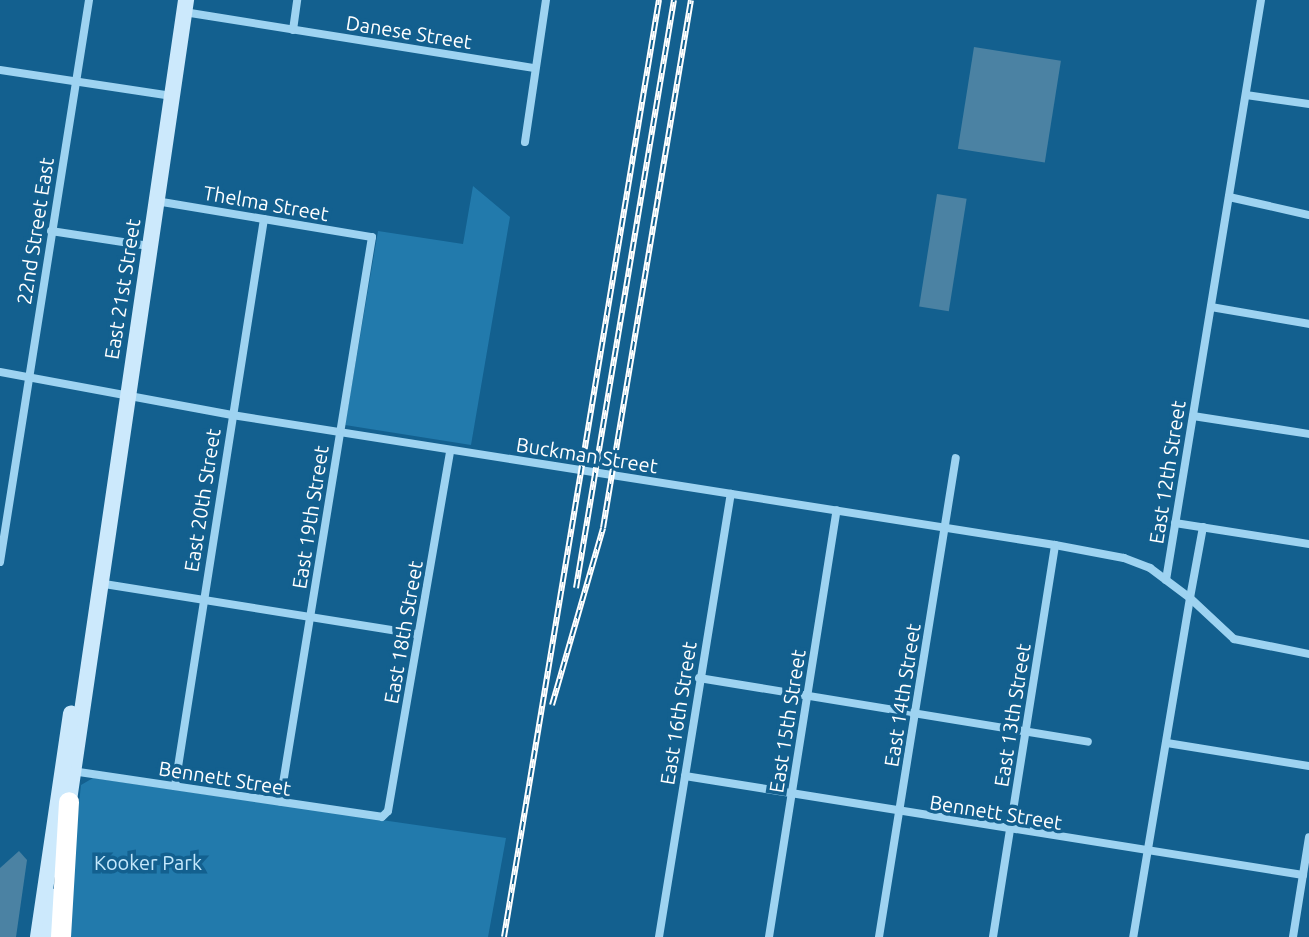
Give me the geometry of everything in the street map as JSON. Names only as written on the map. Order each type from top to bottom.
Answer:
[{"type":"highway","points":[[61,937],[69,802]]},
{"type":"main road","name":"East 21st Street","points":[[38,937],[68,770],[82,638],[97,583],[185,6]]},
{"type":"main road","name":"East 21st Street","points":[[49,937],[69,802],[68,770]]},
{"type":"street","name":"22nd Street East","points":[[0,562],[89,0]]},
{"type":"street","points":[[293,30],[297,0]]},
{"type":"street","points":[[525,142],[546,0]]},
{"type":"street","name":"East 12th Street","points":[[1166,580],[1261,0]]},
{"type":"street","name":"Danese Street","points":[[185,6],[293,30],[535,68]]},
{"type":"street","points":[[0,70],[172,96]]},
{"type":"street","points":[[1246,95],[1306,104]]},
{"type":"street","points":[[1229,197],[1309,215]]},
{"type":"street","name":"Thelma Street","points":[[156,200],[372,237]]},
{"type":"street","name":"East 20th Street","points":[[175,786],[264,219]]},
{"type":"street","points":[[51,231],[149,246]]},
{"type":"street","name":"East 19th Street","points":[[280,802],[372,237]]},
{"type":"street","points":[[1211,307],[1309,324]]},
{"type":"street","name":"Buckman Street","points":[[0,372],[450,451],[1055,545],[1124,558],[1166,580]]},
{"type":"street","points":[[1193,416],[1309,434]]},
{"type":"street","name":"East 18th Street","points":[[382,817],[388,811],[450,451]]},
{"type":"street","name":"East 14th Street","points":[[879,937],[956,458]]},
{"type":"street","name":"East 16th Street","points":[[659,937],[731,494]]},
{"type":"street","name":"East 15th Street","points":[[769,937],[837,510]]},
{"type":"street","points":[[1175,523],[1309,544]]},
{"type":"street","points":[[1133,937],[1203,527]]},
{"type":"street","name":"East 13th Street","points":[[993,937],[1055,545]]},
{"type":"street","points":[[1166,580],[1234,639],[1309,654]]},
{"type":"street","points":[[97,583],[418,634]]},
{"type":"street","points":[[699,678],[1088,742]]},
{"type":"street","points":[[1167,743],[1309,766]]},
{"type":"street","name":"Bennett Street","points":[[68,770],[382,817]]},
{"type":"street","name":"Bennett Street","points":[[685,776],[1010,831],[1303,875]]},
{"type":"street","points":[[1293,937],[1309,837]]},
{"type":"green space","points":[[473,186],[510,217],[471,445],[345,425],[378,231],[463,244]]},
{"type":"green space","name":"Kooker Park","points":[[93,778],[506,838],[488,937],[70,937],[66,920],[81,785]]},
{"type":"shaded area","points":[[974,47],[1061,61],[1045,162],[958,149]]},
{"type":"shaded area","points":[[937,194],[967,199],[949,311],[919,307]]},
{"type":"shaded area","points":[[19,851],[27,860],[16,937],[0,937],[0,868]]},
{"type":"railway","points":[[504,937],[659,0]]},
{"type":"railway","points":[[576,588],[674,0]]},
{"type":"railway","points":[[552,705],[603,528],[691,0]]}]
